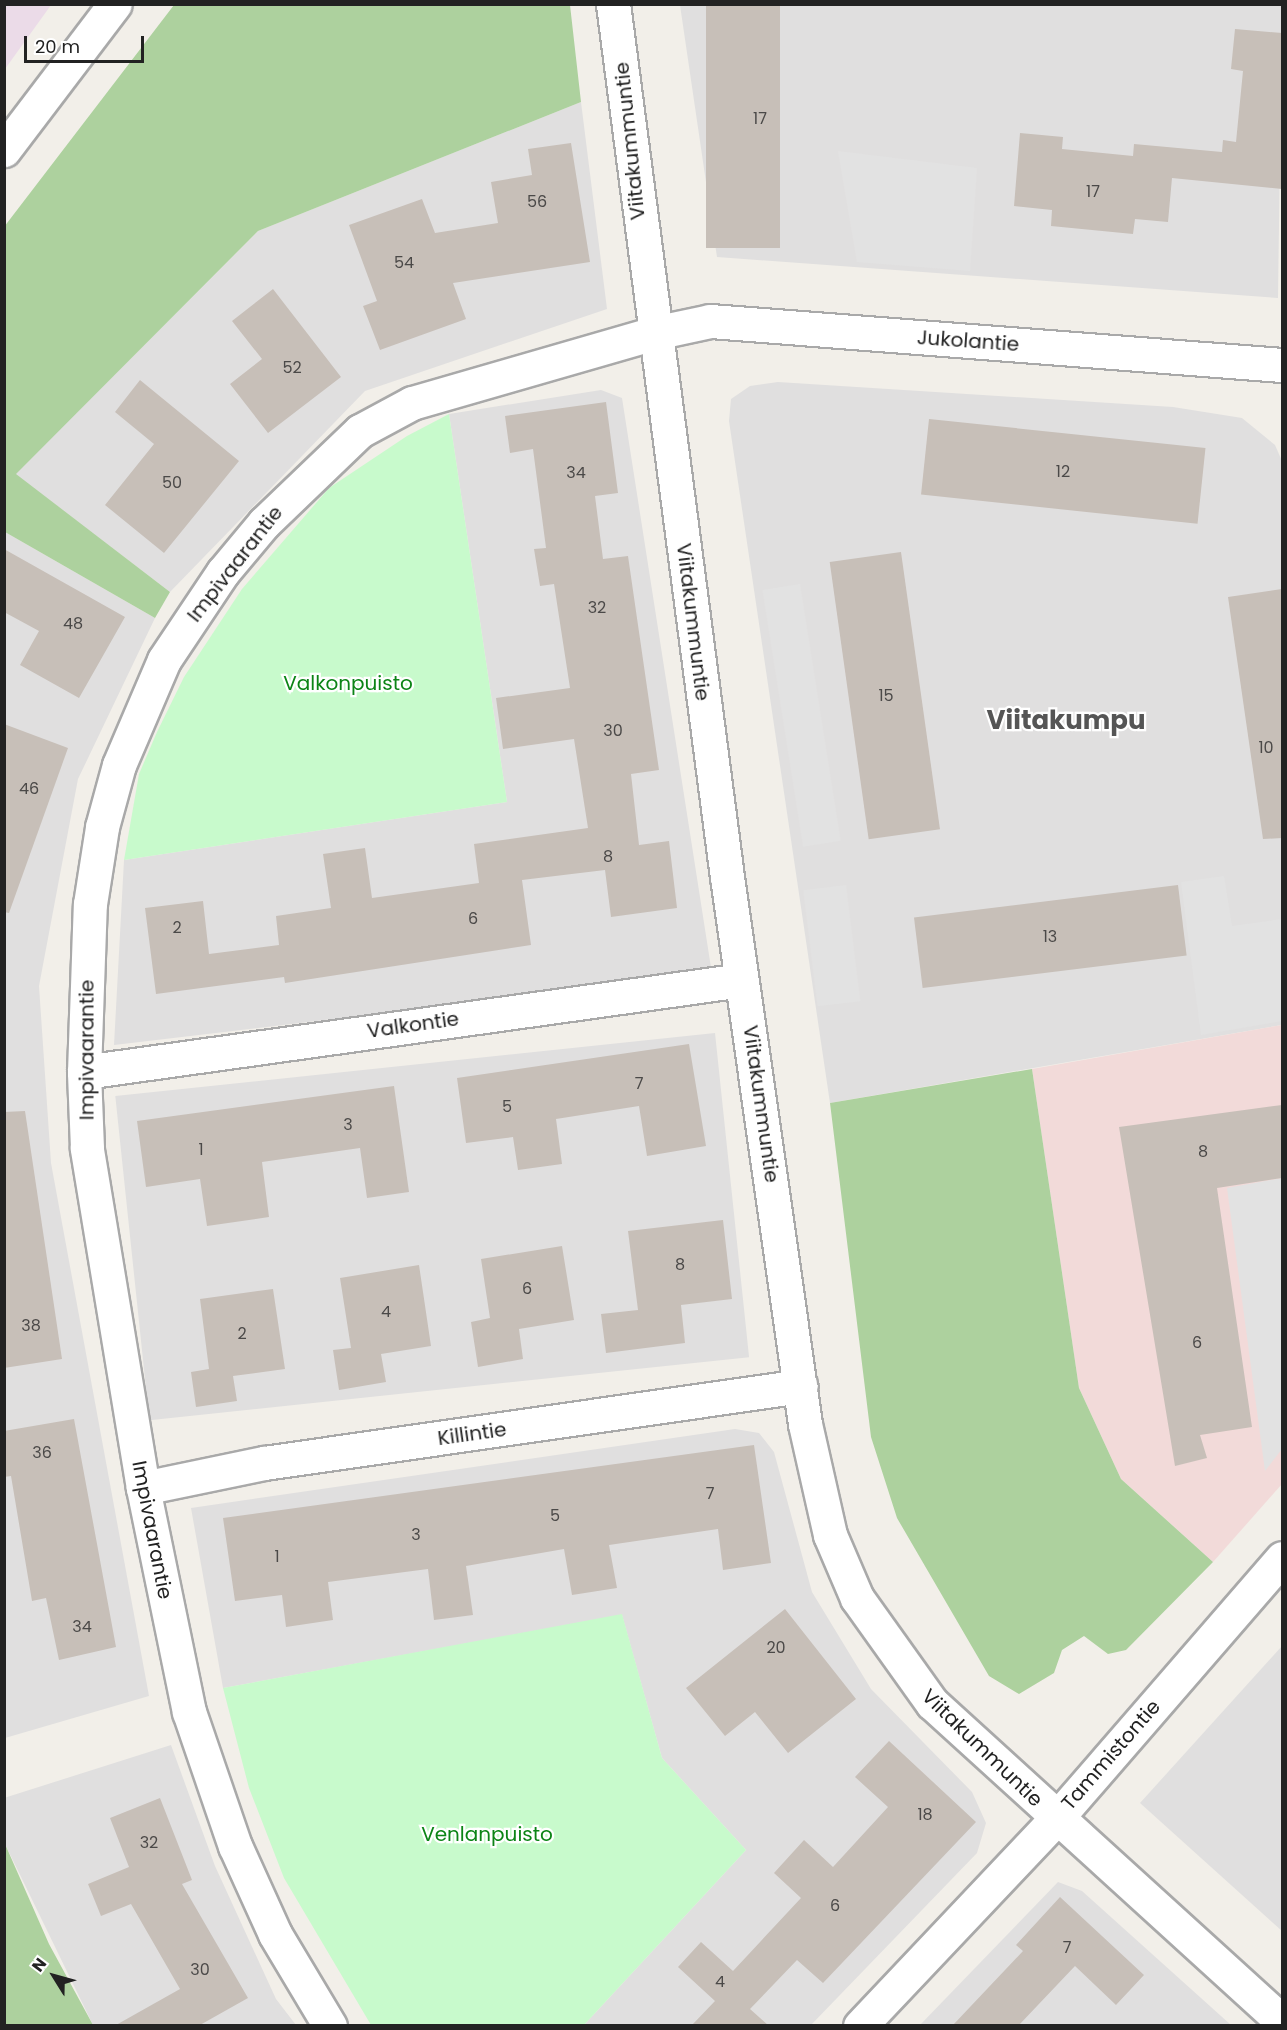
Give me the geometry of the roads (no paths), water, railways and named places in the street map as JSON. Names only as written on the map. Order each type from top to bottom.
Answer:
[{"type":"street","points":[[4,150],[115,4]]},
{"type":"street","name":"Viitakummuntie","points":[[613,4],[654,333],[742,980],[801,1386],[830,1535],[857,1598],[932,1703],[1056,1819],[1282,2022]]},
{"type":"street","name":"Jukolantie","points":[[654,333],[710,321],[1282,365]]},
{"type":"street","name":"Impivaarantie","points":[[330,2025],[275,1934],[231,1834],[189,1712],[144,1488],[87,1148],[84,1072],[90,904],[119,765],[164,660],[223,572],[307,477],[360,431],[412,403],[654,333]]},
{"type":"street","name":"Valkontie","points":[[84,1072],[742,980]]},
{"type":"street","name":"Killintie","points":[[144,1488],[264,1463],[801,1386]]},
{"type":"street","name":"Tammistontie","points":[[860,2025],[1056,1819],[1282,1558]]},
{"type":"district","name":"Viitakumpu","points":[[1066,721]]},
{"type":"park label","name":"Valkonpuisto","points":[[348,683]]},
{"type":"park label","name":"Venlanpuisto","points":[[487,1834]]}]
